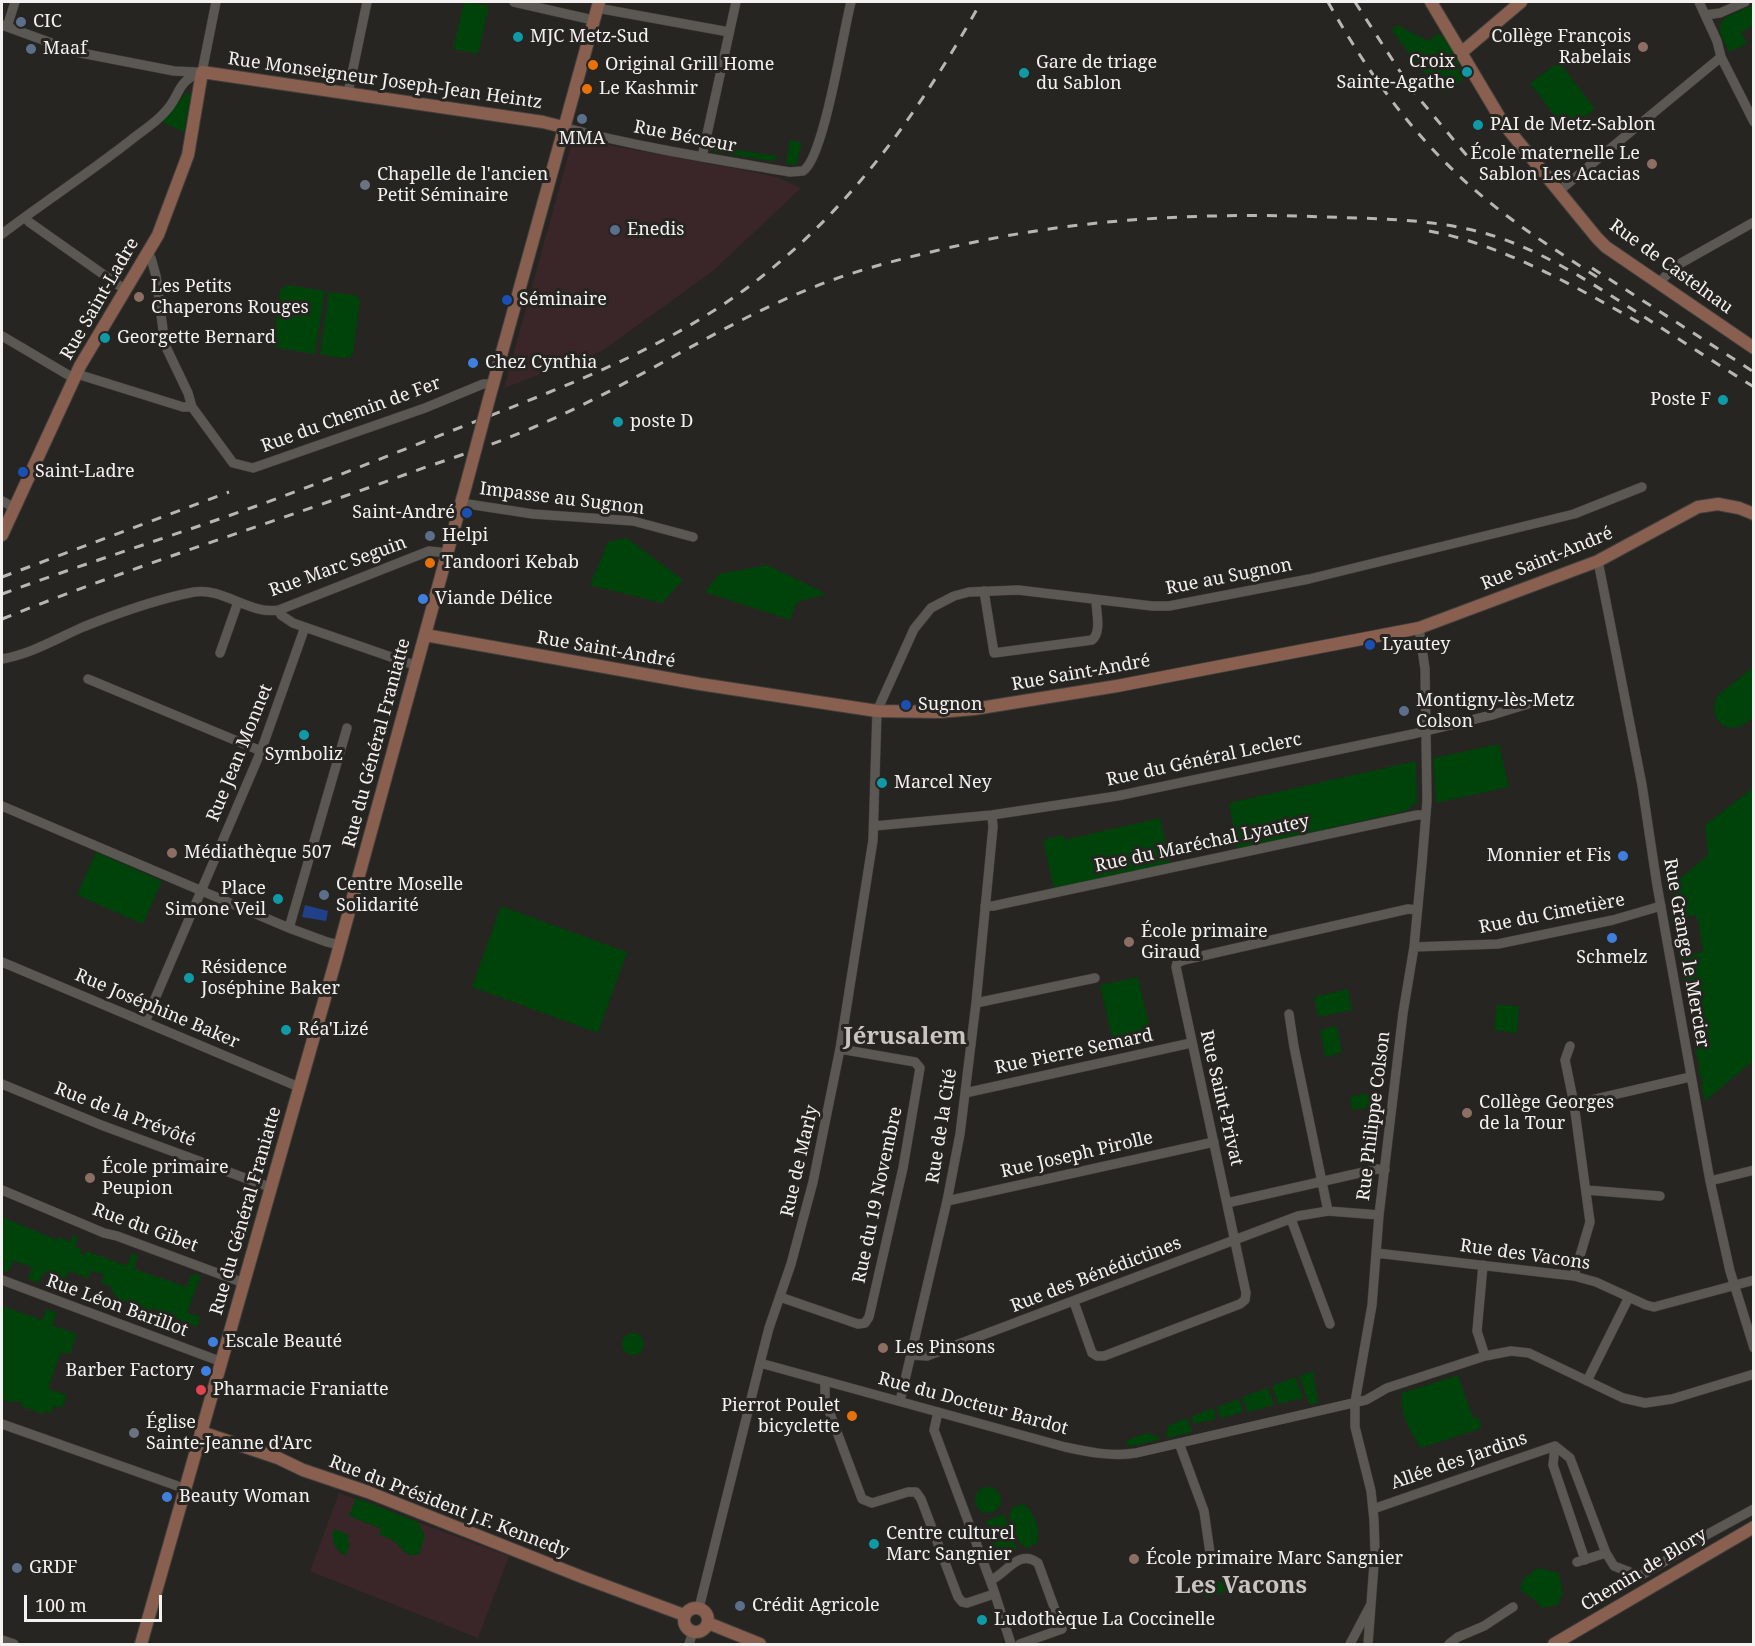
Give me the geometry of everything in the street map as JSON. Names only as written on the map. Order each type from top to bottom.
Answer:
[{"type":"street","points":[[15,2],[4,26],[76,52],[174,71],[202,72]]},
{"type":"street","points":[[202,72],[216,2]]},
{"type":"street","points":[[348,93],[367,2]]},
{"type":"street","points":[[514,2],[593,20]]},
{"type":"street","points":[[702,157],[736,2]]},
{"type":"street","name":"Rue Bécœur","points":[[563,127],[632,144],[702,157],[790,172],[803,171],[812,163],[822,130],[851,2]]},
{"type":"street","name":"Rue de Castelnau","points":[[1431,2],[1503,123],[1606,247],[1754,348]]},
{"type":"street","points":[[1462,52],[1521,2]]},
{"type":"street","points":[[1699,2],[1721,57],[1754,122]]},
{"type":"street","points":[[1705,15],[1720,13],[1745,2]]},
{"type":"street","points":[[598,4],[729,32]]},
{"type":"street","name":"Rue du Général Franiatte","points":[[141,1644],[340,945],[598,4]]},
{"type":"street","points":[[1559,191],[1721,57]]},
{"type":"street","points":[[2,234],[111,156],[164,114],[177,98],[182,82],[202,72]]},
{"type":"street","name":"Rue Monseigneur Joseph-Jean Heintz","points":[[202,72],[547,122],[563,127]]},
{"type":"street","name":"Rue Saint-Ladre","points":[[2,535],[13,507],[76,377],[124,289],[147,256],[158,235],[188,155],[202,72]]},
{"type":"street","points":[[25,217],[124,289]]},
{"type":"street","points":[[1659,283],[1674,267],[1754,222]]},
{"type":"street","name":"Rue du Chemin de Fer","points":[[147,256],[151,258],[159,293],[165,345],[188,393],[192,407],[233,464],[253,468],[425,408],[483,384],[493,384]]},
{"type":"street","points":[[2,336],[76,377],[183,407],[192,407]]},
{"type":"street","name":"Rue au Sugnon","points":[[877,711],[908,640],[921,619],[939,602],[954,596],[984,591],[1018,590],[1160,607],[1390,560],[1574,514],[1642,487]]},
{"type":"street","points":[[2,501],[13,507]]},
{"type":"street","name":"Impasse au Sugnon","points":[[461,503],[533,514],[633,521],[693,537]]},
{"type":"street","name":"Rue Saint-André","points":[[425,635],[700,684],[877,711],[939,712],[980,708],[1117,686],[1419,628],[1598,561],[1690,510],[1718,504],[1754,514]]},
{"type":"street","name":"Rue Marc Seguin","points":[[2,659],[27,653],[85,627],[173,597],[206,592],[261,610],[279,610],[429,551],[448,553]]},
{"type":"street","name":"Rue Grange le Mercier","points":[[1598,561],[1642,785],[1690,1077],[1710,1181],[1734,1286],[1754,1348]]},
{"type":"street","points":[[984,591],[994,654],[1092,640],[1098,632],[1096,600]]},
{"type":"street","points":[[220,653],[238,602]]},
{"type":"street","points":[[279,610],[285,619],[417,666]]},
{"type":"street","name":"Rue Jean Monnet","points":[[145,1022],[261,751],[305,627]]},
{"type":"street","name":"Rue Philippe Colson","points":[[1368,1644],[1375,1551],[1373,1509],[1355,1427],[1355,1402],[1371,1305],[1378,1215],[1403,1013],[1414,947],[1426,814],[1425,669],[1419,628]]},
{"type":"street","points":[[88,679],[261,751]]},
{"type":"street","name":"Rue du Général Leclerc","points":[[874,826],[992,815],[1117,796],[1492,715],[1536,699]]},
{"type":"street","name":"Rue de Marly","points":[[699,1608],[760,1363],[791,1264],[813,1182],[840,1049],[874,826],[877,711]]},
{"type":"street","points":[[289,928],[347,728]]},
{"type":"street","points":[[2,806],[289,928],[340,945]]},
{"type":"street","name":"Rue du Maréchal Lyautey","points":[[985,906],[1417,814],[1426,814]]},
{"type":"street","name":"Rue de la Cité","points":[[900,1401],[947,1201],[960,1134],[976,1003],[993,827],[992,815]]},
{"type":"street","name":"Rue du Cimetière","points":[[1414,947],[1498,944],[1613,920],[1661,906]]},
{"type":"street","name":"Rue Saint-Privat","points":[[1074,1302],[1092,1353],[1104,1356],[1240,1304],[1245,1300],[1246,1293],[1191,1043],[1177,963],[1408,909],[1417,910]]},
{"type":"street","name":"Rue Joséphine Baker","points":[[2,962],[299,1088]]},
{"type":"street","points":[[976,1003],[1095,978]]},
{"type":"street","points":[[1289,1014],[1328,1211]]},
{"type":"street","name":"Rue Pierre Semard","points":[[965,1094],[1191,1043]]},
{"type":"street","points":[[1570,1046],[1565,1060],[1574,1104],[1590,1222],[1575,1276]]},
{"type":"street","name":"Rue du 19 Novembre","points":[[780,1298],[858,1324],[865,1323],[869,1317],[903,1168],[920,1068],[915,1062],[840,1049]]},
{"type":"street","points":[[1574,1104],[1690,1077]]},
{"type":"street","name":"Rue de la Prévôté","points":[[2,1084],[101,1125],[272,1188]]},
{"type":"street","name":"Rue Joseph Pirolle","points":[[947,1201],[1214,1142]]},
{"type":"street","points":[[1227,1203],[1377,1169],[1384,1170]]},
{"type":"street","points":[[1710,1181],[1754,1170]]},
{"type":"street","name":"Rue du Gibet","points":[[2,1190],[104,1233],[244,1283]]},
{"type":"street","points":[[1586,1190],[1660,1196]]},
{"type":"street","name":"Rue des Bénédictines","points":[[911,1355],[927,1356],[1291,1219],[1328,1211],[1378,1215]]},
{"type":"street","points":[[1291,1219],[1330,1324]]},
{"type":"street","name":"Rue des Vacons","points":[[1376,1253],[1575,1276],[1596,1282],[1654,1307],[1754,1280]]},
{"type":"street","points":[[1483,1265],[1478,1331],[1485,1356]]},
{"type":"street","name":"Rue Léon Barillot","points":[[2,1280],[222,1362]]},
{"type":"street","points":[[1587,1380],[1629,1297]]},
{"type":"street","name":"Rue du Docteur Bardot","points":[[760,1363],[1101,1454],[1130,1454],[1355,1402],[1373,1397],[1387,1388],[1485,1356],[1511,1351],[1529,1353],[1623,1398],[1645,1403],[1672,1399],[1754,1374]]},
{"type":"street","points":[[825,1381],[825,1400],[862,1499],[872,1503],[908,1492],[916,1492],[921,1499],[955,1591],[962,1602],[967,1603],[994,1594]]},
{"type":"street","points":[[938,1412],[933,1430],[990,1580],[1011,1644]]},
{"type":"street","points":[[2,1424],[186,1489]]},
{"type":"street","name":"Rue du Président J.F. Kennedy","points":[[201,1432],[368,1492],[590,1581],[684,1615]]},
{"type":"street","points":[[1179,1443],[1204,1511],[1210,1553]]},
{"type":"street","name":"Allée des Jardins","points":[[1373,1509],[1555,1446]]},
{"type":"street","name":"Allée des Jardins","points":[[1555,1446],[1570,1458],[1606,1553],[1614,1566],[1640,1576],[1679,1553],[1686,1546],[1754,1509]]},
{"type":"street","name":"Allée des Jardins","points":[[1555,1446],[1553,1465],[1581,1561],[1606,1553]]},
{"type":"street","name":"Chemin de Blory","points":[[1554,1644],[1754,1527]]},
{"type":"street","points":[[990,1580],[998,1577],[1008,1565],[1023,1558],[1032,1558],[1038,1563],[1062,1629],[1020,1644]]},
{"type":"street","name":"Rue Philippe Colson","points":[[1350,1644],[1370,1606]]},
{"type":"street","points":[[1449,1644],[1458,1637],[1484,1626],[1513,1607]]},
{"type":"street","points":[[699,1608],[707,1614],[708,1623],[702,1631],[693,1632],[685,1626],[684,1615],[691,1609],[699,1608]]},
{"type":"street","points":[[708,1623],[760,1644]]},
{"type":"street","points":[[689,1644],[693,1632]]},
{"type":"street","points":[[2,1640],[14,1644]]},
{"type":"shaded area","points":[[581,140],[754,172],[779,178],[801,188],[714,270],[602,351],[504,388],[570,149]]},
{"type":"shaded area","points":[[339,1493],[509,1556],[478,1638],[310,1571]]},
{"type":"green space","points":[[464,2],[489,6],[478,54],[453,49]]},
{"type":"green space","points":[[1753,5],[1753,26],[1741,32],[1747,44],[1729,52],[1720,33],[1720,24],[1726,17]]},
{"type":"green space","points":[[1397,25],[1428,41],[1439,33],[1458,55],[1459,72],[1463,79],[1445,93],[1422,70],[1391,30]]},
{"type":"green space","points":[[1559,62],[1595,109],[1566,131],[1530,83]]},
{"type":"green space","points":[[186,93],[191,94],[184,132],[160,121]]},
{"type":"green space","points":[[715,136],[720,137],[718,147],[777,156],[777,158],[771,161],[715,152],[712,147]]},
{"type":"green space","points":[[790,140],[802,143],[796,165],[786,164]]},
{"type":"green space","points":[[288,285],[325,291],[315,354],[277,348],[273,344],[280,292]]},
{"type":"green space","points":[[329,292],[356,295],[360,300],[353,354],[349,358],[320,354]]},
{"type":"green space","points":[[627,538],[683,580],[662,603],[590,585],[608,542]]},
{"type":"green space","points":[[767,565],[827,594],[797,602],[790,620],[705,592],[719,574]]},
{"type":"green space","points":[[1753,667],[1753,717],[1740,726],[1730,728],[1724,726],[1715,713],[1717,696]]},
{"type":"green space","points":[[1499,744],[1509,787],[1436,803],[1433,758]]},
{"type":"green space","points":[[1416,761],[1417,802],[1406,811],[1237,849],[1229,803]]},
{"type":"green space","points":[[1753,788],[1753,1061],[1705,1101],[1701,1086],[1703,1083],[1698,1069],[1700,1066],[1695,1053],[1697,1050],[1693,1037],[1695,1034],[1688,1005],[1690,1002],[1679,957],[1703,952],[1698,920],[1695,915],[1671,919],[1670,917],[1686,904],[1684,898],[1681,899],[1680,896],[1666,890],[1708,855],[1705,825]]},
{"type":"green space","points":[[1160,818],[1170,863],[1054,889],[1043,840],[1063,835],[1064,840]]},
{"type":"green space","points":[[96,852],[162,881],[143,924],[77,895]]},
{"type":"green space","points":[[501,906],[627,952],[598,1033],[472,987]]},
{"type":"green space","points":[[1138,977],[1152,1038],[1114,1046],[1100,985]]},
{"type":"green space","points":[[1348,989],[1352,1010],[1318,1017],[1314,997]]},
{"type":"green space","points":[[1497,1005],[1519,1006],[1517,1033],[1494,1030]]},
{"type":"green space","points":[[1335,1026],[1342,1052],[1328,1057],[1325,1056],[1320,1030]]},
{"type":"green space","points":[[1367,1093],[1371,1107],[1354,1110],[1351,1107],[1350,1097]]},
{"type":"green space","points":[[2,1217],[57,1240],[59,1237],[70,1242],[73,1235],[78,1238],[75,1247],[82,1249],[80,1253],[85,1255],[87,1251],[127,1266],[132,1253],[138,1256],[134,1269],[187,1287],[191,1275],[201,1275],[187,1313],[200,1317],[197,1327],[152,1308],[151,1310],[120,1300],[111,1291],[112,1287],[101,1283],[104,1274],[91,1271],[88,1278],[68,1271],[64,1282],[56,1280],[58,1275],[53,1276],[45,1271],[38,1283],[28,1279],[32,1267],[13,1261],[8,1272],[2,1270],[5,1263],[2,1261]]},
{"type":"green space","points":[[2,1306],[42,1320],[46,1309],[57,1313],[52,1325],[77,1334],[70,1354],[61,1352],[48,1389],[67,1395],[62,1408],[54,1406],[51,1413],[44,1411],[43,1414],[21,1406],[22,1402],[12,1401],[11,1403],[2,1399]]},
{"type":"green space","points":[[633,1333],[641,1336],[644,1344],[641,1352],[633,1355],[625,1352],[622,1344],[625,1336]]},
{"type":"green space","points":[[1313,1371],[1318,1403],[1310,1405],[1299,1376]]},
{"type":"green space","points":[[1458,1375],[1473,1418],[1478,1417],[1482,1428],[1421,1448],[1409,1429],[1404,1415],[1402,1393]]},
{"type":"green space","points":[[1295,1377],[1303,1398],[1278,1404],[1272,1386]]},
{"type":"green space","points":[[1268,1388],[1274,1405],[1248,1412],[1242,1397]]},
{"type":"green space","points":[[1239,1399],[1243,1412],[1221,1418],[1217,1407]]},
{"type":"green space","points":[[1213,1408],[1216,1419],[1194,1424],[1191,1417]]},
{"type":"green space","points":[[1187,1418],[1192,1432],[1167,1438],[1169,1425]]},
{"type":"green space","points":[[1146,1433],[1159,1437],[1159,1440],[1128,1446],[1126,1441]]},
{"type":"green space","points":[[988,1487],[997,1491],[1001,1500],[997,1509],[988,1513],[979,1509],[975,1500],[979,1491]]},
{"type":"green space","points":[[356,1498],[418,1522],[425,1536],[419,1554],[407,1554],[394,1541],[379,1535],[381,1529],[349,1516]]},
{"type":"green space","points":[[1023,1504],[1031,1511],[1038,1529],[1036,1544],[1026,1548],[1017,1538],[1009,1515],[1013,1507]]},
{"type":"green space","points":[[1004,1514],[1017,1549],[998,1556],[986,1521]]},
{"type":"green space","points":[[334,1529],[349,1535],[347,1541],[350,1542],[346,1556],[334,1545]]},
{"type":"green space","points":[[1538,1568],[1559,1573],[1563,1595],[1559,1599],[1560,1604],[1542,1608],[1520,1590],[1524,1578]]},
{"type":"green space","points":[[1222,1581],[1226,1591],[1206,1598],[1202,1588]]},
{"type":"water","points":[[305,905],[328,911],[326,921],[302,917]]},
{"type":"railway","points":[[2,594],[248,509],[503,411],[618,362],[691,324],[760,278],[794,249],[856,186],[911,116],[981,2]]},
{"type":"railway","points":[[1328,2],[1379,83],[1398,109],[1440,157],[1463,180],[1501,211],[1597,277]]},
{"type":"railway","points":[[1355,2],[1412,90],[1468,157]]},
{"type":"railway","points":[[2,619],[107,579],[519,433],[568,412],[739,322],[824,283],[871,267],[935,251],[1033,231],[1130,220],[1228,216],[1371,218],[1460,227],[1503,239],[1571,271],[1754,387]]},
{"type":"railway","points":[[1429,231],[1456,237],[1511,256],[1564,281],[1640,323]]},
{"type":"railway","points":[[1592,268],[1754,372]]},
{"type":"railway","points":[[2,577],[229,492]]},
{"type":"place","name":"CIC","points":[[21,22]]},
{"type":"place","name":"MJC Metz-Sud","points":[[518,37]]},
{"type":"place","name":"Collège François Rabelais","points":[[1643,47]]},
{"type":"place","name":"Maaf","points":[[31,49]]},
{"type":"place","name":"Original Grill Home","points":[[593,65]]},
{"type":"place","name":"Croix Sainte-Agathe","points":[[1467,72]]},
{"type":"place","name":"Gare de triage du Sablon","points":[[1024,73]]},
{"type":"place","name":"Le Kashmir","points":[[587,89]]},
{"type":"place","name":"MMA","points":[[582,119]]},
{"type":"place","name":"PAI de Metz-Sablon","points":[[1478,125]]},
{"type":"place","name":"École maternelle Le Sablon Les Acacias","points":[[1652,164]]},
{"type":"place","name":"Chapelle de l'ancien Petit Séminaire","points":[[365,185]]},
{"type":"place","name":"Enedis","points":[[615,230]]},
{"type":"place","name":"Les Petits Chaperons Rouges","points":[[139,297]]},
{"type":"place","name":"Séminaire","points":[[507,300]]},
{"type":"place","name":"Georgette Bernard","points":[[105,338]]},
{"type":"place","name":"Chez Cynthia","points":[[473,363]]},
{"type":"place","name":"Poste F","points":[[1723,400]]},
{"type":"place","name":"poste D","points":[[618,422]]},
{"type":"place","name":"Saint-Ladre","points":[[23,472]]},
{"type":"place","name":"Saint-André","points":[[467,513]]},
{"type":"place","name":"Helpi","points":[[430,536]]},
{"type":"place","name":"Tandoori Kebab","points":[[430,563]]},
{"type":"place","name":"Viande Délice","points":[[423,599]]},
{"type":"place","name":"Lyautey","points":[[1370,645]]},
{"type":"place","name":"Sugnon","points":[[906,705]]},
{"type":"place","name":"Montigny-lès-Metz Colson","points":[[1404,711]]},
{"type":"place","name":"Symboliz","points":[[304,735]]},
{"type":"place","name":"Marcel Ney","points":[[882,783]]},
{"type":"place","name":"Médiathèque 507","points":[[172,853]]},
{"type":"place","name":"Monnier et Fis","points":[[1623,856]]},
{"type":"place","name":"Centre Moselle Solidarité","points":[[324,895]]},
{"type":"place","name":"Place Simone Veil","points":[[278,899]]},
{"type":"place","name":"Schmelz","points":[[1612,938]]},
{"type":"place","name":"École primaire Giraud","points":[[1129,942]]},
{"type":"place","name":"Résidence Joséphine Baker","points":[[189,978]]},
{"type":"place","name":"Réa'Lizé","points":[[286,1030]]},
{"type":"place","name":"Collège Georges de la Tour","points":[[1467,1113]]},
{"type":"place","name":"École primaire Peupion","points":[[90,1178]]},
{"type":"place","name":"Escale Beauté","points":[[213,1342]]},
{"type":"place","name":"Les Pinsons","points":[[883,1348]]},
{"type":"place","name":"Barber Factory","points":[[206,1371]]},
{"type":"place","name":"Pharmacie Franiatte","points":[[201,1390]]},
{"type":"place","name":"Pierrot Poulet bicyclette","points":[[852,1416]]},
{"type":"place","name":"Église Sainte-Jeanne d'Arc","points":[[134,1433]]},
{"type":"place","name":"Beauty Woman","points":[[167,1497]]},
{"type":"place","name":"Centre culturel Marc Sangnier","points":[[874,1544]]},
{"type":"place","name":"École primaire Marc Sangnier","points":[[1134,1559]]},
{"type":"place","name":"GRDF","points":[[17,1568]]},
{"type":"place","name":"Crédit Agricole","points":[[740,1606]]},
{"type":"place","name":"Ludothèque La Coccinelle","points":[[982,1620]]},
{"type":"district","name":"Jérusalem","points":[[905,1037]]},
{"type":"district","name":"Les Vacons","points":[[1241,1586]]}]
